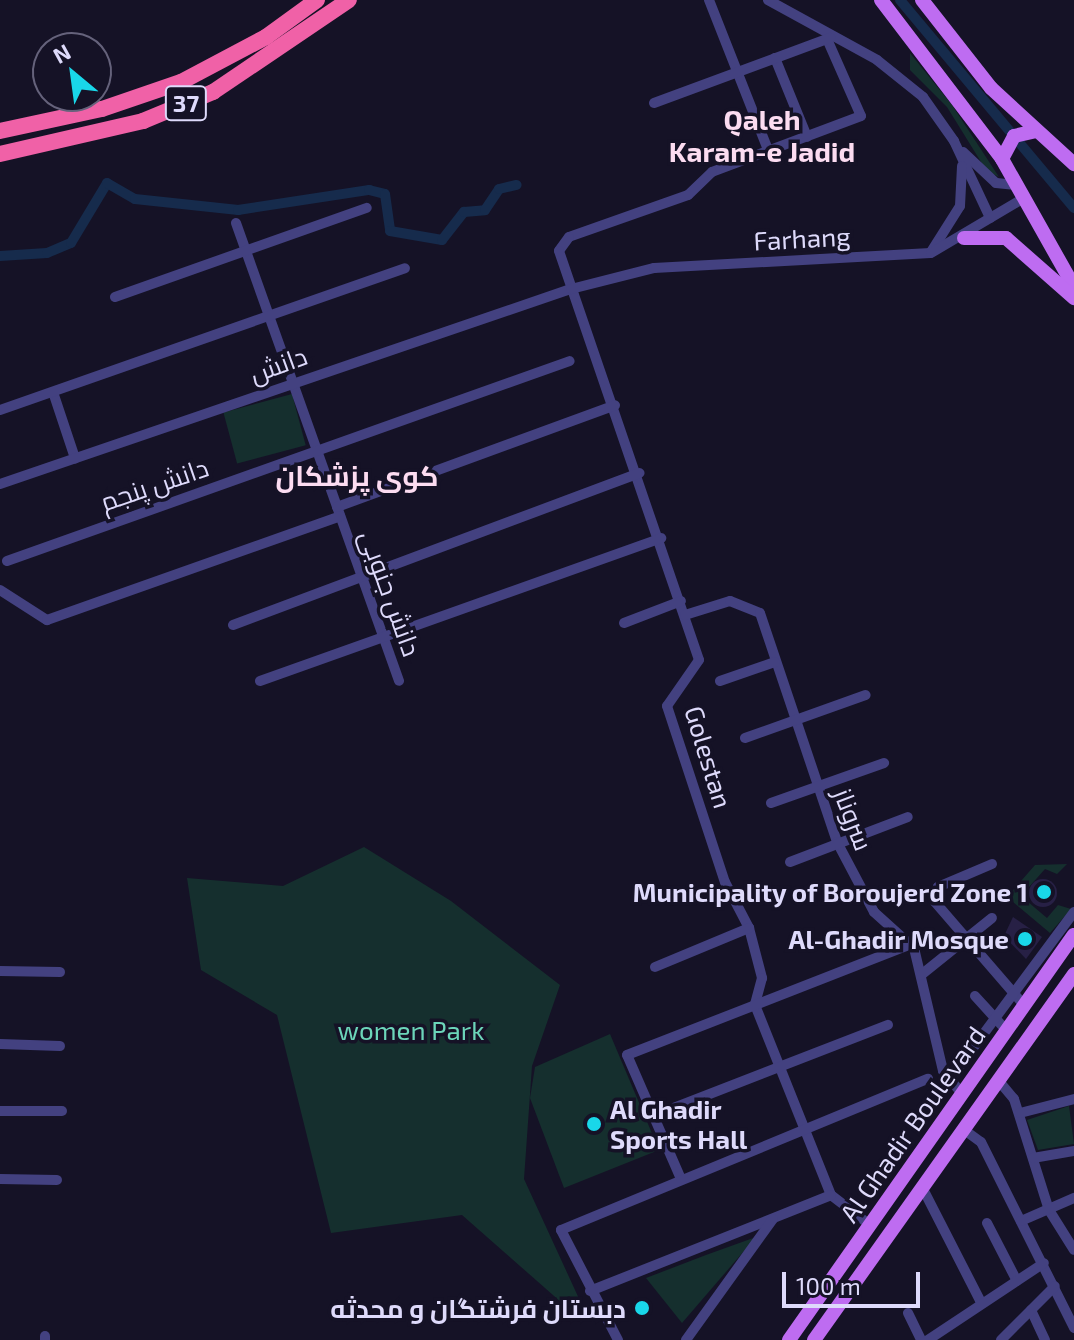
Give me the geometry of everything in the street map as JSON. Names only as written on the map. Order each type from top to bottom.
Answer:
[{"type":"highway","name":"37","points":[[0,131],[102,109],[181,82],[266,37],[317,0]]},
{"type":"highway","name":"37","points":[[0,154],[143,121],[213,92],[349,0]]},
{"type":"main road","points":[[881,0],[1002,159],[1074,287]]},
{"type":"main road","points":[[922,0],[974,69],[1074,164]]},
{"type":"main road","points":[[1002,159],[1014,136],[1036,131]]},
{"type":"main road","points":[[964,238],[1006,238],[1074,298]]},
{"type":"main road","name":"Al Ghadir Boulevard","points":[[789,1340],[1006,1030],[1019,999],[1074,935]]},
{"type":"main road","name":"Al Ghadir Boulevard","points":[[814,1340],[1074,974]]},
{"type":"main road","points":[[938,1129],[959,1136]]},
{"type":"main road","points":[[924,1148],[941,1160]]},
{"type":"street","points":[[709,0],[769,152],[861,116],[831,37]]},
{"type":"street","points":[[768,0],[899,75],[988,178],[1020,191]]},
{"type":"street","points":[[654,103],[831,37]]},
{"type":"street","points":[[775,58],[807,137]]},
{"type":"street","points":[[954,141],[990,218]]},
{"type":"street","points":[[931,253],[963,195],[954,141]]},
{"type":"street","name":"Golestan","points":[[769,152],[712,172],[688,195],[569,237],[559,251],[640,473],[699,660],[667,706],[725,882],[749,928],[762,978],[755,1005],[831,1195]]},
{"type":"street","name":"Farhang","points":[[571,289],[654,268],[931,253],[964,238],[1020,191]]},
{"type":"street","points":[[115,297],[367,208]]},
{"type":"street","name":"دانش جنوبی","points":[[236,223],[399,681]]},
{"type":"street","points":[[0,410],[271,318],[405,268]]},
{"type":"street","name":"دانش","points":[[0,484],[571,289]]},
{"type":"street","name":"دانش پنجم","points":[[7,561],[570,361]]},
{"type":"street","points":[[53,392],[75,458]]},
{"type":"street","points":[[0,590],[47,620],[615,405]]},
{"type":"street","points":[[233,625],[362,574],[640,473]]},
{"type":"street","points":[[260,681],[661,538]]},
{"type":"street","points":[[624,623],[681,601]]},
{"type":"street","name":"سروناز","points":[[685,615],[730,601],[760,613],[837,842],[874,912],[911,944]]},
{"type":"street","points":[[720,681],[775,662]]},
{"type":"street","points":[[745,738],[866,695]]},
{"type":"street","points":[[771,803],[884,763]]},
{"type":"street","points":[[790,862],[908,817]]},
{"type":"street","points":[[992,864],[938,887],[935,902],[1019,999]]},
{"type":"street","points":[[950,1079],[995,1019],[1019,999],[1074,912]]},
{"type":"street","points":[[921,975],[992,918]]},
{"type":"street","points":[[655,967],[749,928]]},
{"type":"street","points":[[681,1179],[627,1055],[911,944],[950,1079],[962,1094]]},
{"type":"street","points":[[0,971],[60,972]]},
{"type":"street","points":[[975,996],[1006,1030]]},
{"type":"street","points":[[653,1116],[888,1025]]},
{"type":"street","points":[[0,1044],[60,1046]]},
{"type":"street","points":[[618,1340],[561,1230],[928,1079]]},
{"type":"street","points":[[998,1080],[1020,1113],[1048,1206],[1074,1250]]},
{"type":"street","points":[[1020,1113],[1074,1099]]},
{"type":"street","points":[[0,1111],[62,1111]]},
{"type":"street","points":[[959,1136],[981,1142],[1074,1328]]},
{"type":"street","points":[[1033,1158],[1074,1151]]},
{"type":"street","points":[[0,1179],[57,1180]]},
{"type":"street","points":[[922,1187],[982,1304]]},
{"type":"street","points":[[590,1291],[831,1195],[870,1225]]},
{"type":"street","points":[[1021,1221],[1048,1206],[1074,1198]]},
{"type":"street","points":[[686,1340],[774,1217]]},
{"type":"street","points":[[987,1223],[1017,1281]]},
{"type":"street","points":[[928,1340],[1044,1263]]},
{"type":"street","points":[[1001,1340],[1055,1286]]},
{"type":"street","points":[[1031,1310],[1045,1340]]},
{"type":"street","points":[[908,1313],[921,1340]]},
{"type":"green space","points":[[910,53],[952,105],[999,177],[986,170],[947,107],[910,70]]},
{"type":"green space","points":[[292,394],[306,445],[237,464],[223,412]]},
{"type":"green space","name":"women Park","points":[[364,847],[451,901],[560,985],[532,1066],[524,1179],[581,1303],[570,1310],[462,1215],[331,1233],[277,1015],[201,970],[187,878],[283,886]]},
{"type":"green space","points":[[1067,864],[1057,874],[1045,869],[1021,896],[1047,918],[1058,905],[1071,909],[1050,933],[1007,897],[1035,865]]},
{"type":"green space","name":"Al Ghadir Sports Hall","points":[[610,1034],[659,1150],[564,1188],[530,1098],[535,1067]]},
{"type":"green space","points":[[1069,1106],[1074,1144],[1038,1150],[1027,1120]]},
{"type":"green space","points":[[756,1237],[682,1323],[646,1278],[706,1255]]},
{"type":"building","name":"Municipality of Boroujerd Zone 1","points":[[1043,879],[1053,883],[1057,893],[1053,903],[1043,907],[1033,903],[1029,893],[1033,883]]},
{"type":"building","name":"Al-Ghadir Mosque","points":[[1013,917],[1042,937],[1026,959],[1004,936]]},
{"type":"waterway","points":[[900,0],[1074,208]]},
{"type":"waterway","points":[[0,256],[47,253],[71,243],[107,183],[135,199],[238,210],[369,190],[385,194],[390,231],[442,240],[464,212],[485,210],[499,189],[517,185]]},
{"type":"place","name":"Municipality of Boroujerd Zone 1","points":[[1044,892]]},
{"type":"place","name":"Al-Ghadir Mosque","points":[[1025,939]]},
{"type":"place","name":"Al Ghadir Sports Hall","points":[[594,1124]]},
{"type":"place","name":"دبستان فرشتگان و محدثه","points":[[642,1308]]},
{"type":"district","name":"Qaleh Karam-e Jadid","points":[[762,135]]},
{"type":"district","name":"کوی پزشکان","points":[[357,475]]}]
